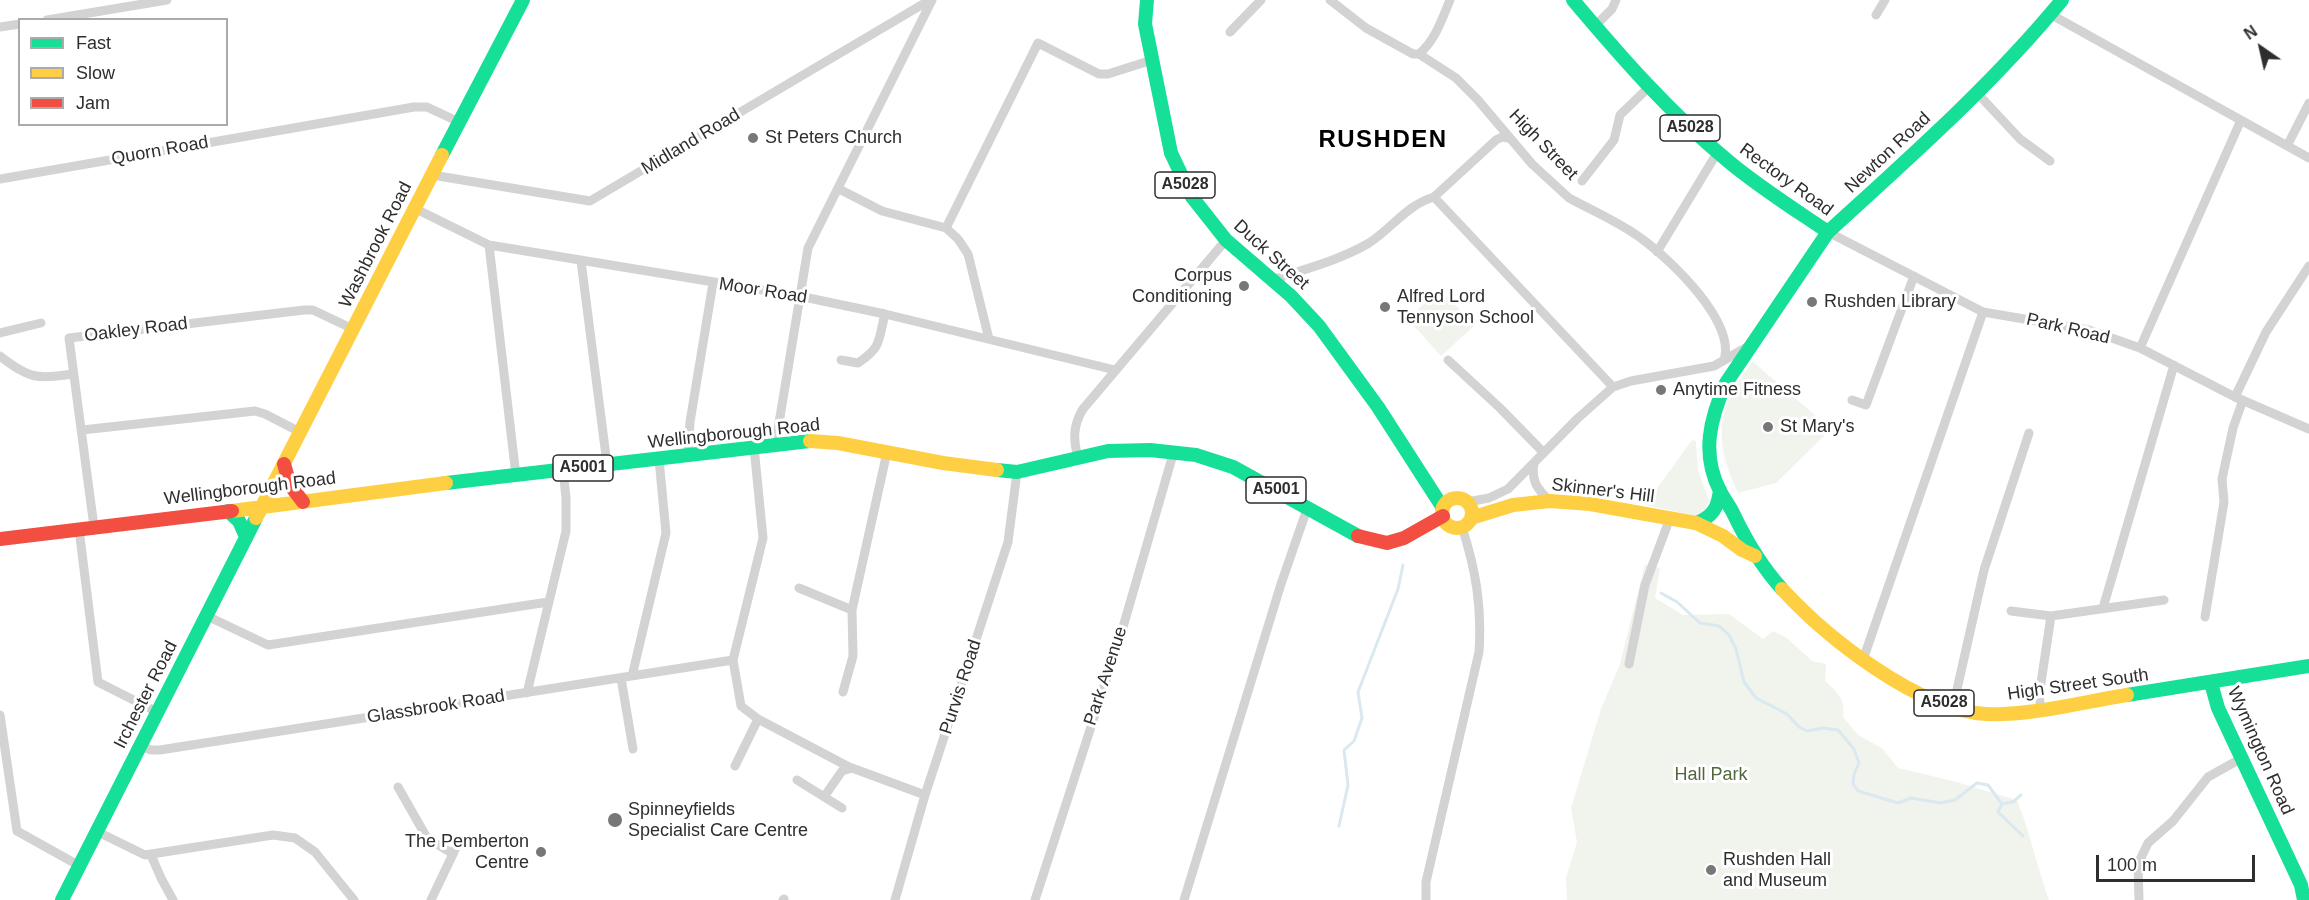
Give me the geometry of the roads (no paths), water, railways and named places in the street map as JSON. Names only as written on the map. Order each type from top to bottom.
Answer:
[{"type":"main road","name":"Duck Street","points":[[1147,0],[1145,24],[1174,161],[1200,210],[1226,240],[1303,308],[1335,347],[1378,407],[1443,512]]},
{"type":"main road","name":"Rectory Road","points":[[1573,0],[1649,87],[1718,153],[1828,232]]},
{"type":"main road","name":"Newton Road","points":[[1753,344],[1828,232],[1978,94],[2012,60],[2062,0]]},
{"type":"main road","name":"Washbrook Road","points":[[262,507],[518,2]]},
{"type":"main road","name":"A5028","points":[[1720,490],[1712,465],[1709,439],[1714,409],[1726,383],[1753,344]]},
{"type":"main road","name":"Wellingborough Road","points":[[0,539],[607,464],[778,444],[824,441],[1002,472],[1017,472],[1078,457],[1129,450],[1174,451],[1196,455],[1233,467],[1354,535],[1387,543],[1404,538],[1443,512]]},
{"type":"main road","points":[[284,464],[290,488],[303,502]]},
{"type":"main road","points":[[1696,523],[1708,520],[1715,513],[1720,490]]},
{"type":"main road","name":"High Street South","points":[[1720,490],[1755,556],[1781,587],[1816,622],[1861,659],[1906,687],[1953,707],[1993,714],[2016,713],[2211,683]]},
{"type":"main road","points":[[1443,512],[1447,503],[1454,499],[1467,502],[1472,508],[1467,523]]},
{"type":"main road","name":"Skinner's Hill","points":[[1467,523],[1513,505],[1550,501],[1590,504],[1696,523],[1755,556]]},
{"type":"main road","name":"Irchester Road","points":[[62,900],[262,507]]},
{"type":"main road","points":[[228,511],[238,521],[246,537]]},
{"type":"main road","name":"A5028","points":[[1443,512],[1449,526],[1467,523]]},
{"type":"main road","name":"A5028","points":[[2211,683],[2309,666]]},
{"type":"main road","name":"Wymington Road","points":[[2211,683],[2218,708],[2305,884],[2304,900]]},
{"type":"street","points":[[59,18],[167,0]]},
{"type":"street","points":[[778,444],[777,435],[808,248],[931,0]]},
{"type":"street","name":"Midland Road","points":[[432,175],[590,201],[931,0]]},
{"type":"street","points":[[1230,32],[1261,0]]},
{"type":"street","name":"High Street","points":[[1330,0],[1366,28],[1413,54],[1419,54],[1456,78],[1477,99],[1532,164],[1569,198],[1641,237],[1694,286],[1717,321],[1728,350],[1725,360]]},
{"type":"street","points":[[1419,54],[1435,34],[1450,0]]},
{"type":"street","points":[[1595,26],[1612,9],[1616,0]]},
{"type":"street","points":[[1876,15],[1886,0]]},
{"type":"street","points":[[2050,14],[2309,158]]},
{"type":"street","points":[[0,27],[18,24]]},
{"type":"street","points":[[946,228],[1038,44],[1099,74],[1108,74],[1152,60]]},
{"type":"street","points":[[1582,181],[1614,140],[1620,115],[1649,87]]},
{"type":"street","points":[[1978,94],[2020,139],[2050,161]]},
{"type":"street","points":[[2287,146],[2309,104]]},
{"type":"street","name":"Quorn Road","points":[[0,178],[414,107],[427,107],[459,122]]},
{"type":"street","points":[[2140,348],[2241,120]]},
{"type":"street","points":[[1272,280],[1344,257],[1371,241],[1423,200],[1434,197],[1488,146],[1502,137],[1508,138]]},
{"type":"street","points":[[1657,252],[1718,153]]},
{"type":"street","points":[[839,189],[882,211],[946,228],[958,239],[968,254],[989,339]]},
{"type":"street","points":[[1434,197],[1613,387]]},
{"type":"street","name":"Moor Road","points":[[414,208],[489,245],[799,296],[885,314],[1115,370]]},
{"type":"street","name":"Park Road","points":[[1828,232],[1983,312],[2089,330],[2140,348],[2239,398],[2309,429]]},
{"type":"street","points":[[1078,457],[1075,445],[1076,423],[1083,409],[1226,240]]},
{"type":"street","points":[[489,245],[516,476]]},
{"type":"street","points":[[581,261],[607,464]]},
{"type":"street","points":[[2205,617],[2224,502],[2222,479],[2239,398],[2266,332],[2309,266]]},
{"type":"street","points":[[1852,400],[1866,405],[1914,276]]},
{"type":"street","points":[[688,455],[690,422],[713,283]]},
{"type":"street","name":"Oakley Road","points":[[94,527],[69,338],[304,310],[313,310],[353,329]]},
{"type":"street","points":[[1861,659],[1881,610],[1983,312]]},
{"type":"street","points":[[841,360],[858,363],[877,349],[885,314]]},
{"type":"street","points":[[0,333],[41,323]]},
{"type":"street","points":[[1467,502],[1499,494],[1514,483],[1613,387],[1631,381],[1714,366],[1753,344]]},
{"type":"street","points":[[0,356],[24,374],[33,377],[45,378],[72,374]]},
{"type":"street","points":[[1448,360],[1544,453]]},
{"type":"street","points":[[2103,608],[2174,365]]},
{"type":"street","points":[[1714,366],[1724,372],[1726,383]]},
{"type":"street","points":[[82,430],[255,411],[300,432]]},
{"type":"street","points":[[1953,707],[1984,570],[2029,433]]},
{"type":"street","points":[[754,447],[763,538],[733,660],[741,706],[758,719],[852,768],[925,795]]},
{"type":"street","name":"Park Avenue","points":[[1035,900],[1121,634],[1174,451]]},
{"type":"street","points":[[843,693],[853,656],[852,610],[886,452]]},
{"type":"street","points":[[632,676],[666,533],[659,459]]},
{"type":"street","points":[[1534,463],[1535,484],[1550,501]]},
{"type":"street","points":[[527,693],[567,531],[563,470]]},
{"type":"street","name":"Purvis Road","points":[[895,900],[925,795],[1008,542],[1017,472]]},
{"type":"street","points":[[1184,900],[1281,584],[1307,509]]},
{"type":"street","points":[[1629,664],[1645,585],[1670,518]]},
{"type":"street","points":[[1426,900],[1426,882],[1479,652],[1481,624],[1479,589],[1467,523]]},
{"type":"street","points":[[79,529],[98,682],[157,712]]},
{"type":"street","points":[[799,588],[852,610]]},
{"type":"street","points":[[2011,611],[2051,616],[2164,600]]},
{"type":"street","points":[[207,616],[268,645],[548,602]]},
{"type":"street","points":[[2041,709],[2039,696],[2051,616]]},
{"type":"street","name":"Glassbrook Road","points":[[140,746],[160,750],[733,660]]},
{"type":"street","points":[[621,678],[633,749]]},
{"type":"street","points":[[0,715],[17,831],[78,865]]},
{"type":"street","points":[[735,766],[758,719]]},
{"type":"street","points":[[2139,900],[2138,864],[2148,843],[2174,821],[2208,777],[2242,758]]},
{"type":"street","points":[[824,797],[842,771],[852,768]]},
{"type":"street","points":[[797,780],[842,808]]},
{"type":"street","points":[[399,787],[427,838],[453,854]]},
{"type":"street","points":[[96,831],[139,854],[151,855],[285,835],[309,846],[354,900]]},
{"type":"street","points":[[431,900],[459,841]]},
{"type":"street","points":[[151,855],[163,884],[173,900]]},
{"type":"waterway","points":[[1339,826],[1348,785],[1344,750],[1354,741],[1362,718],[1358,692],[1398,589],[1403,565]]},
{"type":"waterway","points":[[1661,593],[1677,602],[1700,623],[1719,626],[1729,635],[1736,649],[1744,682],[1756,698],[1787,714],[1799,727],[1807,731],[1823,728],[1838,730],[1854,749],[1859,763],[1853,784],[1858,791],[1898,803],[1911,798],[1941,803],[1955,800],[1977,783],[1988,785],[2002,804],[1998,812],[2023,836]]},
{"type":"waterway","points":[[2002,804],[2013,802],[2021,795]]},
{"type":"place","name":"St Peters Church","points":[[753,138]]},
{"type":"place","name":"Corpus Conditioning","points":[[1244,286]]},
{"type":"place","name":"Rushden Library","points":[[1812,302]]},
{"type":"place","name":"Alfred Lord Tennyson School","points":[[1385,307]]},
{"type":"place","name":"Anytime Fitness","points":[[1661,390]]},
{"type":"place","name":"St Mary's","points":[[1768,427]]},
{"type":"place","name":"Spinneyfields Specialist Care Centre","points":[[615,820]]},
{"type":"place","name":"The Pemberton Centre","points":[[541,852]]},
{"type":"place","name":"Rushden Hall and Museum","points":[[1711,870]]},
{"type":"district","name":"RUSHDEN","points":[[1383,140]]},
{"type":"park label","name":"Hall Park","points":[[1711,775]]}]
